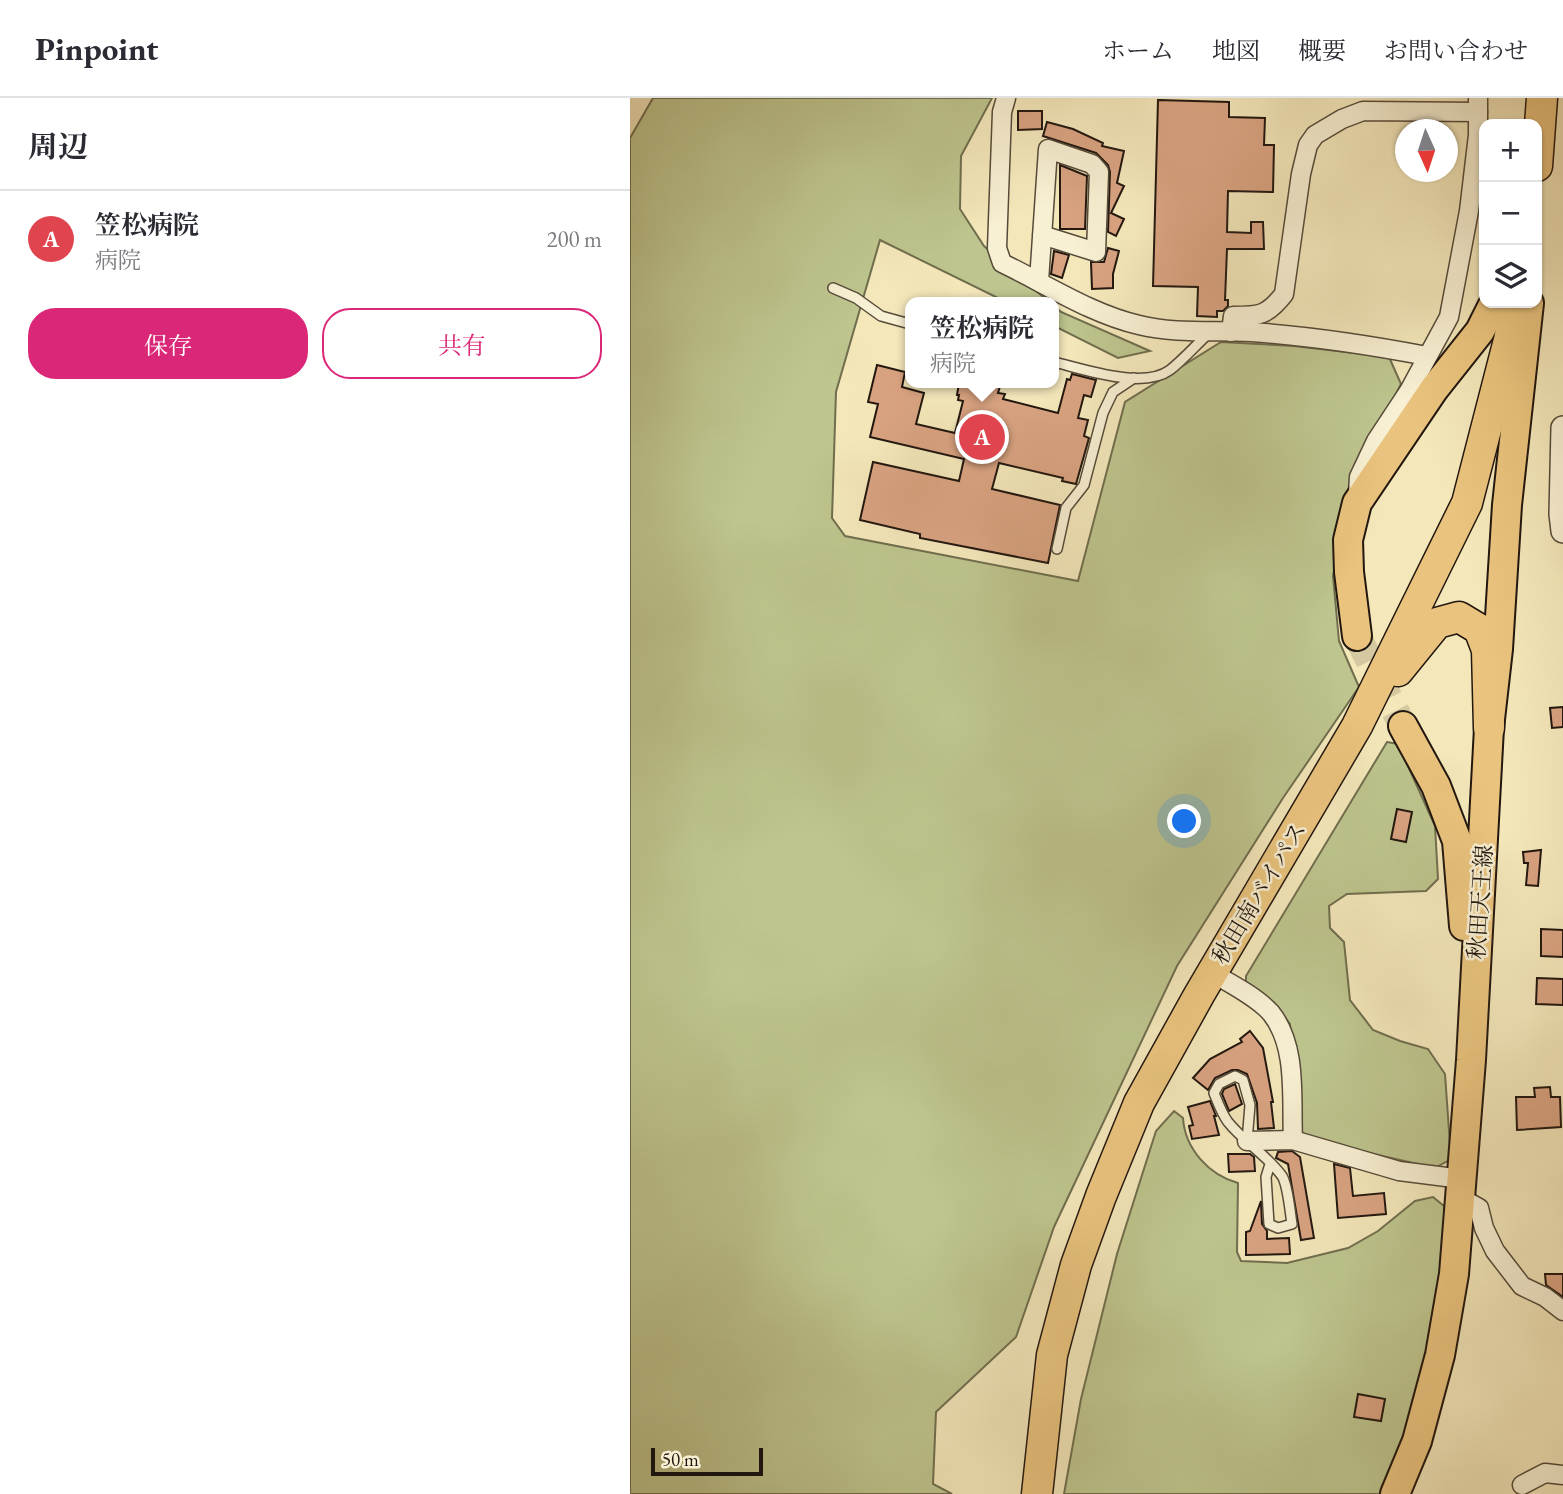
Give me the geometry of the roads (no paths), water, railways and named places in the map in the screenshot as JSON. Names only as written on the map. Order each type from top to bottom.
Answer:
[{"type":"highway","points":[[1539,119],[1540,98]]},
{"type":"highway","name":"秋田南バイパス","points":[[1037,1494],[1052,1355],[1076,1265],[1139,1103],[1357,726],[1467,503],[1515,308]]},
{"type":"highway","points":[[1357,726],[1437,623],[1459,617],[1479,629],[1487,650],[1489,728]]},
{"type":"main road","points":[[1534,119],[1540,98]]},
{"type":"main road","points":[[1357,636],[1348,540],[1357,503],[1434,389],[1480,331],[1492,308]]},
{"type":"main road","name":"秋田天王線","points":[[1395,1494],[1417,1441],[1440,1355],[1454,1275],[1489,728],[1498,649],[1507,505],[1528,308]]},
{"type":"main road","points":[[1403,726],[1436,786],[1457,841],[1472,1020]]},
{"type":"street","points":[[1006,98],[1002,112],[997,248],[1002,263],[1101,311],[1138,325],[1209,333],[1231,332],[1354,342],[1427,356]]},
{"type":"street","points":[[1231,332],[1233,316],[1253,316],[1272,309],[1284,294],[1301,174],[1308,145],[1315,135],[1342,119],[1363,111],[1478,105],[1478,135],[1469,211],[1449,317],[1409,390],[1376,441],[1359,477],[1357,503]]},
{"type":"street","points":[[1039,281],[1042,235],[1048,149],[1092,164],[1099,172],[1096,252],[1042,235]]},
{"type":"street","points":[[1563,428],[1560,514],[1563,531]]},
{"type":"street","points":[[1212,973],[1270,1012],[1282,1031],[1290,1059],[1293,1140]]},
{"type":"street","points":[[1247,1141],[1293,1140],[1461,1189],[1479,1208],[1484,1228],[1496,1251],[1522,1286],[1545,1297],[1563,1311]]},
{"type":"street","points":[[1522,1485],[1545,1473],[1563,1475]]},
{"type":"lane","points":[[834,288],[856,298],[881,316],[905,323]]},
{"type":"lane","points":[[1059,363],[1112,376],[1145,379],[1168,372],[1209,333]]},
{"type":"lane","points":[[1057,550],[1066,508],[1084,485],[1103,413],[1113,392],[1134,378]]},
{"type":"lane","points":[[1247,1141],[1250,1105],[1243,1080],[1235,1076],[1219,1084],[1214,1093],[1227,1121],[1247,1141],[1270,1164],[1284,1178],[1292,1224],[1278,1228],[1269,1224],[1266,1177],[1270,1164]]},
{"type":"tunnel","points":[[1357,636],[1403,726]]},
{"type":"place","name":"笠松病院","points":[[982,437]]}]
